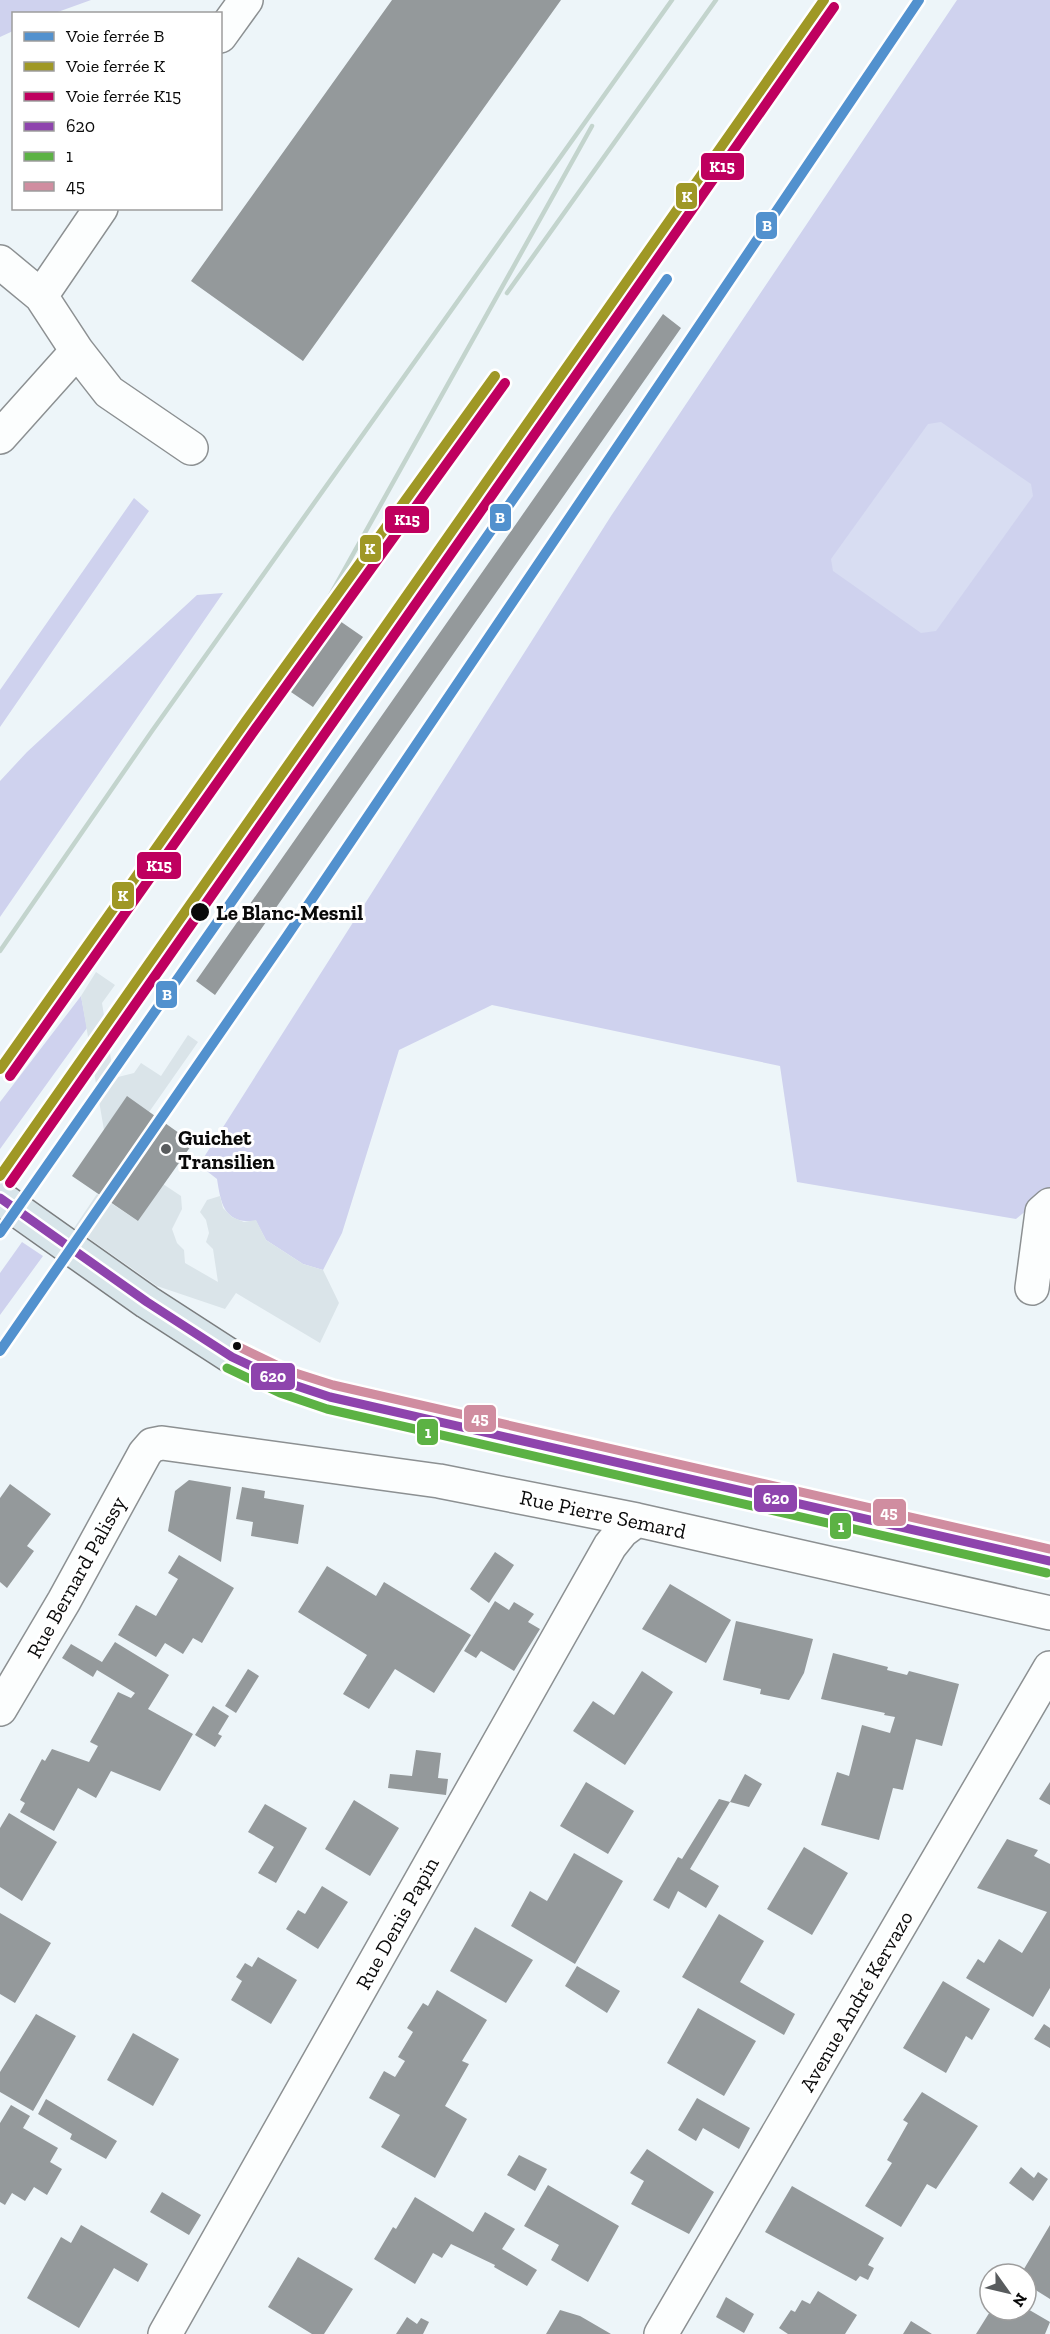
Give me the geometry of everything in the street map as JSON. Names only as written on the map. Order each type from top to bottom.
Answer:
[{"type":"main road","points":[[0,1198],[96,1266],[232,1357],[285,1382],[330,1397],[1050,1562]]},
{"type":"street","points":[[222,33],[246,0]]},
{"type":"street","points":[[41,296],[100,210]]},
{"type":"street","points":[[0,262],[41,296],[77,351],[109,392],[191,447]]},
{"type":"street","points":[[0,437],[77,351]]},
{"type":"street","points":[[1032,1288],[1042,1212],[1050,1205]]},
{"type":"street","name":"Rue Pierre Semard","points":[[152,1445],[175,1444],[439,1481],[637,1520],[1050,1613]]},
{"type":"street","name":"Rue Bernard Palissy","points":[[0,1709],[64,1601],[139,1463],[152,1445]]},
{"type":"street","name":"Rue Denis Papin","points":[[165,2334],[609,1546],[622,1531],[637,1520]]},
{"type":"street","name":"Avenue André Kervazo","points":[[661,2334],[1050,1668]]},
{"type":"shaded area","points":[[0,0],[91,0],[58,12],[12,12],[12,31],[0,37]]},
{"type":"shaded area","points":[[957,0],[1050,0],[1050,1191],[1016,1219],[797,1182],[780,1066],[492,1005],[399,1050],[342,1233],[323,1270],[303,1264],[266,1240],[256,1221],[245,1221],[231,1216],[220,1197],[217,1179],[199,1165],[611,516]]},
{"type":"shaded area","points":[[941,422],[1031,484],[1033,496],[936,631],[921,633],[833,571],[831,559],[928,424]]},
{"type":"shaded area","points":[[134,498],[149,511],[0,727],[0,690]]},
{"type":"shaded area","points":[[223,593],[0,917],[0,781],[27,752],[197,595]]},
{"type":"shaded area","points":[[96,972],[115,985],[102,1003],[114,1078],[134,1073],[141,1063],[161,1076],[188,1035],[198,1042],[140,1125],[104,1130],[81,996]]},
{"type":"shaded area","points":[[81,996],[87,1028],[0,1149],[0,1102]]},
{"type":"shaded area","points":[[163,1184],[181,1196],[182,1209],[172,1229],[177,1243],[184,1250],[185,1263],[218,1282],[213,1249],[206,1242],[209,1233],[206,1220],[200,1212],[207,1200],[220,1196],[223,1208],[232,1217],[244,1222],[256,1220],[266,1240],[303,1264],[323,1270],[339,1303],[320,1343],[236,1293],[225,1309],[157,1286],[74,1228],[97,1194],[138,1221]]},
{"type":"shaded area","points":[[22,1242],[43,1256],[0,1315],[0,1273]]},
{"type":"building","points":[[392,0],[561,0],[303,361],[191,281]]},
{"type":"building","points":[[663,314],[681,328],[215,995],[196,981]]},
{"type":"building","points":[[337,619],[363,637],[313,707],[288,690]]},
{"type":"building","points":[[127,1096],[193,1143],[138,1221],[72,1176]]},
{"type":"building","points":[[189,1480],[231,1487],[221,1562],[168,1531],[175,1491]]},
{"type":"building","points":[[10,1484],[51,1514],[27,1546],[34,1551],[7,1588],[0,1582],[0,1498]]},
{"type":"building","points":[[242,1487],[265,1491],[264,1498],[304,1505],[298,1544],[251,1536],[253,1522],[236,1519]]},
{"type":"building","points":[[495,1552],[514,1565],[489,1603],[470,1589]]},
{"type":"building","points":[[179,1555],[234,1588],[202,1643],[193,1638],[183,1654],[165,1643],[156,1657],[118,1635],[136,1605],[156,1616],[178,1579],[168,1573]]},
{"type":"building","points":[[327,1566],[376,1596],[384,1582],[471,1635],[434,1693],[395,1669],[369,1709],[343,1694],[367,1655],[298,1612]]},
{"type":"building","points":[[670,1584],[731,1620],[706,1663],[642,1629]]},
{"type":"building","points":[[495,1601],[509,1610],[514,1602],[534,1614],[528,1622],[540,1629],[514,1671],[481,1651],[476,1658],[464,1651]]},
{"type":"building","points":[[736,1621],[813,1639],[804,1673],[789,1700],[760,1694],[761,1689],[723,1680]]},
{"type":"building","points":[[115,1642],[169,1675],[148,1709],[193,1734],[160,1791],[111,1771],[96,1798],[78,1788],[54,1831],[20,1812],[25,1803],[20,1800],[42,1759],[45,1761],[52,1749],[89,1762],[98,1746],[90,1742],[118,1692],[131,1698],[135,1693],[97,1670],[93,1677],[62,1658],[71,1644],[102,1662]]},
{"type":"building","points":[[833,1653],[888,1667],[887,1670],[907,1675],[909,1671],[959,1684],[942,1746],[916,1739],[903,1790],[893,1788],[879,1840],[821,1825],[837,1772],[849,1776],[862,1725],[890,1733],[895,1717],[821,1699]]},
{"type":"building","points":[[248,1669],[259,1676],[236,1713],[225,1706]]},
{"type":"building","points":[[642,1671],[673,1692],[625,1765],[573,1731],[593,1701],[614,1715]]},
{"type":"building","points":[[213,1706],[229,1716],[218,1734],[222,1736],[215,1747],[195,1735]]},
{"type":"building","points":[[416,1750],[441,1753],[438,1778],[448,1779],[446,1795],[388,1788],[390,1774],[412,1776]]},
{"type":"building","points":[[745,1774],[762,1784],[749,1807],[730,1802]]},
{"type":"building","points":[[586,1782],[634,1811],[608,1854],[560,1826]]},
{"type":"building","points":[[1050,1782],[1050,1805],[1039,1799]]},
{"type":"building","points":[[719,1799],[730,1802],[690,1869],[719,1886],[706,1908],[678,1891],[669,1909],[653,1900],[678,1857],[682,1859]]},
{"type":"building","points":[[354,1800],[399,1828],[370,1876],[325,1849]]},
{"type":"building","points":[[265,1804],[307,1828],[276,1883],[258,1873],[274,1847],[248,1832]]},
{"type":"building","points":[[9,1813],[57,1842],[22,1901],[0,1887],[0,1828]]},
{"type":"building","points":[[1007,1839],[1038,1850],[1034,1856],[1050,1864],[1050,1988],[1033,2017],[966,1978],[978,1959],[984,1963],[999,1939],[1022,1953],[1047,1912],[977,1888]]},
{"type":"building","points":[[804,1847],[848,1873],[812,1935],[767,1909]]},
{"type":"building","points":[[574,1853],[623,1881],[575,1964],[511,1926],[530,1891],[547,1901]]},
{"type":"building","points":[[322,1886],[348,1902],[318,1949],[286,1929],[298,1910],[305,1914]]},
{"type":"building","points":[[0,1913],[51,1943],[15,2003],[0,1994]]},
{"type":"building","points":[[719,1914],[764,1941],[740,1982],[795,2014],[784,2035],[682,1977]]},
{"type":"building","points":[[475,1927],[533,1960],[506,2003],[450,1971]]},
{"type":"building","points":[[258,1957],[297,1980],[271,2024],[231,2000],[242,1981],[236,1977],[245,1963],[252,1967]]},
{"type":"building","points":[[577,1966],[620,1991],[607,2013],[565,1986]]},
{"type":"building","points":[[943,1981],[990,2009],[972,2040],[966,2036],[946,2073],[903,2048]]},
{"type":"building","points":[[437,1990],[487,2020],[462,2061],[469,2064],[445,2106],[467,2119],[435,2178],[381,2147],[400,2115],[369,2098],[384,2071],[395,2077],[405,2061],[398,2057],[413,2032],[407,2028],[423,2003],[428,2006]]},
{"type":"building","points":[[698,2008],[756,2041],[724,2096],[667,2063]]},
{"type":"building","points":[[36,2014],[76,2036],[33,2111],[0,2092],[0,2072]]},
{"type":"building","points":[[1044,2024],[1050,2028],[1050,2048],[1034,2039]]},
{"type":"building","points":[[133,2033],[179,2059],[153,2106],[107,2080]]},
{"type":"building","points":[[922,2092],[978,2126],[936,2189],[927,2184],[901,2227],[865,2206],[892,2163],[887,2160],[908,2123],[903,2120]]},
{"type":"building","points":[[697,2098],[750,2128],[739,2149],[703,2128],[696,2141],[678,2130]]},
{"type":"building","points":[[46,2099],[117,2141],[106,2159],[70,2139],[72,2134],[38,2114]]},
{"type":"building","points":[[11,2105],[30,2116],[23,2128],[58,2148],[50,2162],[62,2169],[47,2195],[34,2187],[25,2201],[12,2193],[5,2205],[0,2202],[0,2123]]},
{"type":"building","points":[[647,2149],[714,2192],[689,2234],[631,2204],[644,2181],[630,2173]]},
{"type":"building","points":[[519,2155],[547,2169],[535,2191],[507,2175]]},
{"type":"building","points":[[1021,2167],[1034,2178],[1038,2172],[1048,2179],[1033,2201],[1009,2183]]},
{"type":"building","points":[[548,2185],[619,2226],[588,2282],[551,2260],[559,2245],[524,2226]]},
{"type":"building","points":[[792,2186],[884,2238],[868,2265],[874,2268],[868,2280],[860,2276],[856,2281],[765,2232]]},
{"type":"building","points":[[162,2192],[201,2215],[189,2235],[150,2212]]},
{"type":"building","points":[[415,2197],[473,2232],[485,2212],[515,2229],[502,2249],[537,2270],[527,2286],[494,2267],[495,2265],[451,2244],[442,2258],[433,2253],[415,2284],[374,2259],[393,2227],[396,2229]]},
{"type":"building","points":[[81,2225],[148,2264],[138,2282],[114,2268],[79,2328],[27,2298],[61,2237],[71,2243]]},
{"type":"building","points":[[1050,2225],[1050,2299],[1038,2292],[1038,2262],[1028,2262]]},
{"type":"building","points":[[298,2257],[353,2289],[324,2334],[312,2334],[268,2307]]},
{"type":"building","points":[[818,2291],[857,2315],[845,2334],[788,2334],[779,2328],[791,2310],[795,2312],[802,2300],[810,2304]]},
{"type":"building","points":[[726,2297],[754,2314],[744,2333],[716,2317]]},
{"type":"building","points":[[560,2310],[580,2316],[611,2334],[546,2334]]},
{"type":"building","points":[[1038,2315],[1050,2322],[1045,2334],[976,2334],[984,2322],[1038,2322]]},
{"type":"building","points":[[407,2317],[417,2324],[421,2318],[429,2322],[423,2334],[396,2334]]},
{"type":"building","points":[[911,2321],[932,2334],[903,2334]]},
{"type":"railway","points":[[0,951],[152,731],[672,0]]},
{"type":"railway","points":[[507,293],[716,0]]},
{"type":"railway","points":[[253,712],[323,608],[592,126]]},
{"type":"rail line","name":"K","points":[[0,1176],[824,0]]},
{"type":"rail line","name":"B","points":[[0,1351],[287,936],[919,0]]},
{"type":"rail line","name":"K15","points":[[10,1183],[834,7]]},
{"type":"rail line","name":"B","points":[[0,1233],[667,279]]},
{"type":"rail line","name":"K","points":[[0,1069],[246,721],[495,376]]},
{"type":"rail line","name":"K15","points":[[10,1076],[256,728],[505,383]]},
{"type":"transit line","name":"620","points":[[0,1198],[147,1302],[232,1357],[285,1382],[330,1397],[1050,1561]]},
{"type":"transit line","name":"45","points":[[237,1346],[289,1371],[333,1385],[1050,1549]]},
{"type":"transit line","name":"1","points":[[227,1368],[280,1393],[327,1409],[1047,1573]]},
{"type":"place","name":"Le Blanc-Mesnil","points":[[200,912]]},
{"type":"place","name":"Guichet Transilien","points":[[166,1149]]}]
